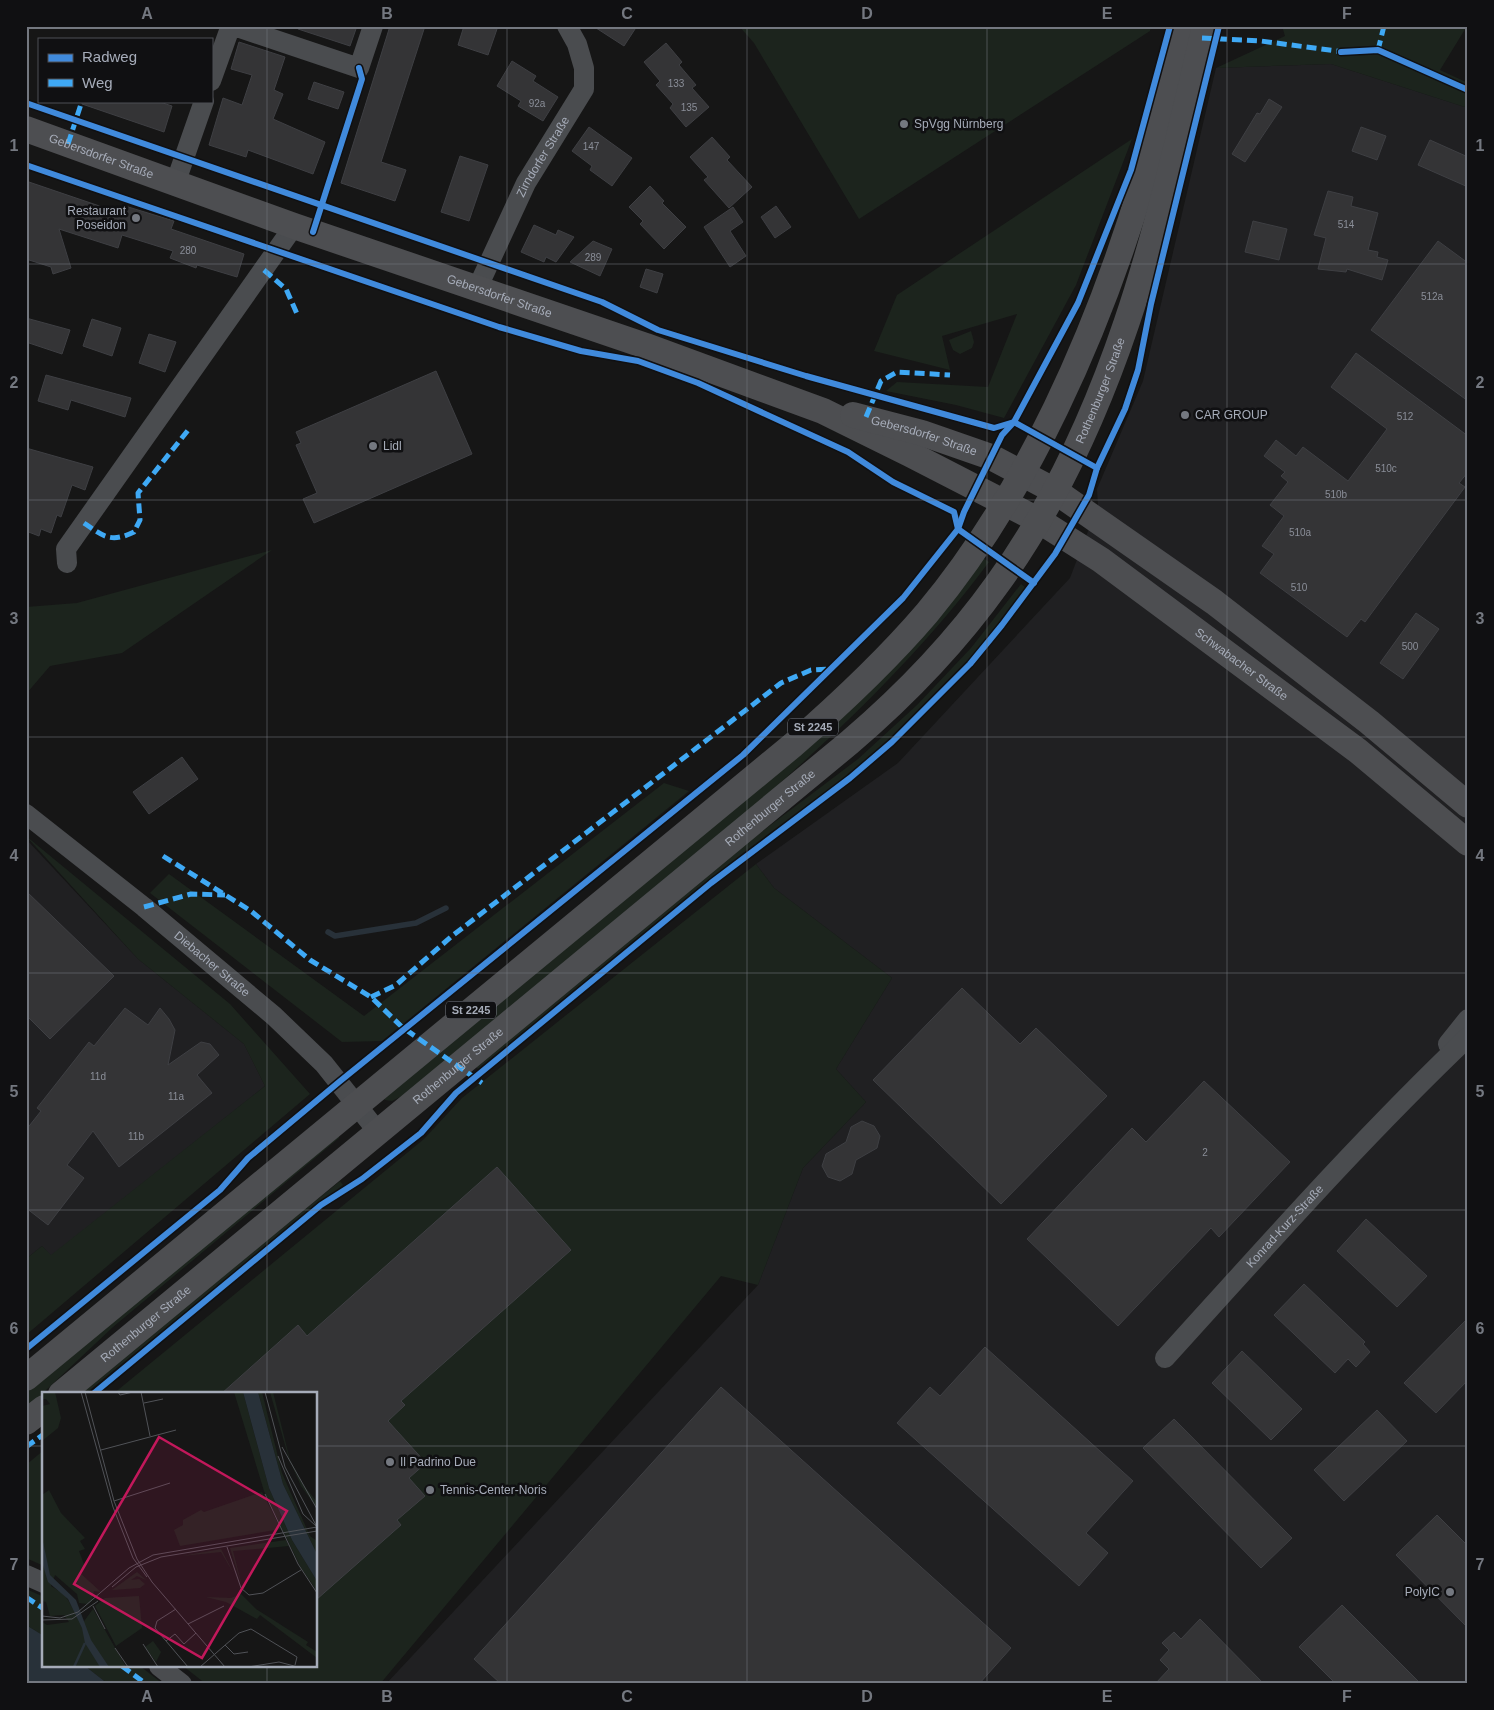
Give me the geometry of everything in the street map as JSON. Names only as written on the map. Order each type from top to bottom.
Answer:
[{"type":"main road","name":"St 2245","points":[[26,1378],[755,776],[841,702],[884,660],[927,612],[969,556],[1004,502],[1060,396],[1108,283],[1143,180],[1182,26]]},
{"type":"main road","name":"Rothenburger Straße","points":[[63,1392],[879,716],[968,623],[999,582],[1055,491],[1098,400],[1140,283],[1161,210],[1205,26]]},
{"type":"main road","name":"Gebersdorfer Straße","points":[[26,129],[294,226],[646,346],[823,411],[1004,502]]},
{"type":"main road","name":"Gebersdorfer Straße","points":[[823,411],[866,417],[922,433],[991,457],[1021,472]]},
{"type":"main road","points":[[1021,472],[1055,491],[1104,523],[1220,607],[1369,722],[1468,805]]},
{"type":"main road","name":"Schwabacher Straße","points":[[1004,502],[1038,520],[1101,560],[1185,621],[1358,752],[1468,843]]},
{"type":"main road","points":[[26,1422],[42,1410]]},
{"type":"street","points":[[212,78],[230,28],[240,28],[359,68],[373,26]]},
{"type":"street","name":"Zirndorfer Straße","points":[[478,289],[526,183],[584,90],[584,68],[577,44],[567,26]]},
{"type":"street","points":[[175,184],[204,102]]},
{"type":"street","points":[[67,563],[66,549],[294,226]]},
{"type":"street","name":"Diebacher Straße","points":[[26,814],[144,907],[262,1005],[324,1064],[378,1132]]},
{"type":"street","name":"Konrad-Kurz-Straße","points":[[1165,1358],[1406,1096],[1468,1019]]},
{"type":"street","name":"Konrad-Kurz-Straße","points":[[1406,1096],[1468,1037]]},
{"type":"street","points":[[26,1575],[42,1582]]},
{"type":"street","points":[[162,1668],[182,1684]]},
{"type":"shaded area","name":"SpVgg Nürnberg","points":[[739,26],[1151,26],[1150,31],[859,219],[754,43]]},
{"type":"shaded area","points":[[1282,26],[1467,26],[1440,70],[1468,83],[1468,108],[1331,64],[1216,68],[1285,36]]},
{"type":"shaded area","points":[[1331,64],[1468,108],[1468,1684],[386,1684],[758,1285],[803,1168],[866,1102],[836,1069],[892,978],[774,888],[756,864],[898,763],[1070,578],[1098,505],[1097,489],[1143,381],[1216,68]]},
{"type":"shaded area","points":[[1132,139],[1076,285],[1004,418],[956,405],[886,391],[897,382],[988,387],[1017,314],[942,336],[950,370],[874,351],[897,295]]},
{"type":"shaded area","points":[[971,331],[974,342],[972,348],[960,354],[953,350],[949,340]]},
{"type":"shaded area","points":[[272,550],[122,653],[50,666],[26,694],[26,607],[77,603]]},
{"type":"shaded area","points":[[982,557],[989,562],[915,652],[875,694],[791,774],[658,887],[406,1094],[392,1101],[385,1100],[384,1098],[755,789]]},
{"type":"shaded area","points":[[1021,584],[1026,588],[965,666],[895,737],[845,779],[700,887],[478,1069],[475,1066],[736,851],[858,759],[917,705],[971,648]]},
{"type":"shaded area","points":[[664,783],[689,791],[382,1041],[342,1042],[150,893],[169,874],[364,1016]]},
{"type":"shaded area","points":[[26,836],[230,1004],[310,1094],[26,1335],[26,1259],[42,1246],[51,1255],[265,1086],[244,1044],[138,959]]},
{"type":"shaded area","points":[[26,839],[138,959],[244,1044],[265,1086],[51,1256],[42,1246],[26,1259]]},
{"type":"shaded area","points":[[756,864],[774,888],[892,978],[836,1069],[866,1102],[803,1168],[758,1285],[721,1276],[380,1684],[206,1684],[186,1668],[318,1668],[318,1392],[115,1392],[424,1139],[462,1098]]},
{"type":"shaded area","points":[[339,1136],[339,1138],[113,1327],[26,1409],[26,1392],[56,1365]]},
{"type":"shaded area","points":[[340,1181],[343,1185],[87,1392],[78,1392]]},
{"type":"shaded area","points":[[42,1452],[42,1565],[26,1558],[26,1465]]},
{"type":"shaded area","points":[[26,1589],[42,1596],[42,1635],[26,1625]]},
{"type":"shaded area","points":[[26,1625],[42,1635],[42,1668],[88,1668],[108,1684],[26,1684]]},
{"type":"shaded area","points":[[88,1668],[143,1668],[163,1684],[108,1684]]},
{"type":"building","points":[[299,26],[357,26],[350,46],[298,29]]},
{"type":"building","points":[[390,26],[425,26],[381,162],[406,170],[395,201],[341,183]]},
{"type":"building","points":[[464,26],[488,26],[497,29],[488,55],[458,45]]},
{"type":"building","points":[[593,26],[637,26],[624,46]]},
{"type":"building","points":[[239,42],[285,57],[274,90],[283,94],[273,119],[325,142],[313,174],[248,150],[246,157],[209,145],[223,98],[242,105],[252,75],[231,69]]},
{"type":"building","points":[[666,43],[682,62],[679,65],[696,85],[692,88],[709,107],[686,127],[670,108],[673,104],[656,85],[660,81],[644,62]]},
{"type":"building","points":[[512,61],[536,76],[533,81],[558,97],[543,121],[518,106],[521,101],[497,86]]},
{"type":"building","points":[[314,82],[344,92],[338,109],[308,99]]},
{"type":"building","points":[[1269,99],[1282,107],[1245,162],[1232,154],[1257,113],[1260,114]]},
{"type":"building","points":[[82,102],[160,102],[172,106],[164,132],[82,104]]},
{"type":"building","points":[[589,127],[632,158],[612,186],[590,170],[592,166],[572,151]]},
{"type":"building","points":[[1361,127],[1386,136],[1377,160],[1352,151]]},
{"type":"building","points":[[712,137],[730,157],[727,160],[752,187],[729,208],[704,180],[708,177],[690,157]]},
{"type":"building","points":[[1430,140],[1468,157],[1468,187],[1418,165]]},
{"type":"building","points":[[460,156],[488,165],[469,221],[441,212]]},
{"type":"building","points":[[26,181],[123,214],[125,206],[174,221],[171,229],[244,254],[237,277],[197,265],[196,268],[170,258],[173,251],[122,235],[118,248],[59,229],[71,268],[53,274],[51,267],[26,259]]},
{"type":"building","points":[[650,186],[664,201],[662,203],[686,227],[664,249],[640,224],[643,221],[629,207]]},
{"type":"building","points":[[1328,191],[1353,197],[1351,206],[1378,213],[1368,250],[1378,252],[1377,257],[1388,260],[1382,280],[1347,269],[1346,272],[1318,269],[1326,238],[1314,235]]},
{"type":"building","points":[[776,206],[791,227],[775,238],[761,217]]},
{"type":"building","points":[[733,207],[743,222],[730,231],[746,256],[730,267],[704,227]]},
{"type":"building","points":[[1253,221],[1287,229],[1279,260],[1245,252]]},
{"type":"building","points":[[534,225],[556,235],[558,230],[574,237],[556,262],[546,257],[544,262],[521,252]]},
{"type":"building","points":[[593,241],[612,249],[600,276],[570,262]]},
{"type":"building","points":[[1438,241],[1468,263],[1468,401],[1371,330]]},
{"type":"building","points":[[646,269],[663,274],[657,293],[640,287]]},
{"type":"building","points":[[26,318],[70,330],[62,354],[26,342]]},
{"type":"building","points":[[92,319],[121,328],[112,356],[83,346]]},
{"type":"building","points":[[149,334],[176,342],[165,372],[139,363]]},
{"type":"building","points":[[1356,353],[1468,436],[1468,472],[1459,483],[1465,487],[1365,622],[1361,619],[1347,637],[1260,573],[1274,554],[1262,546],[1284,516],[1270,505],[1288,482],[1281,476],[1285,472],[1264,456],[1276,440],[1296,456],[1303,447],[1348,481],[1387,429],[1331,387]]},
{"type":"building","points":[[436,371],[472,454],[314,523],[303,499],[317,493],[296,445],[301,443],[296,432]]},
{"type":"building","points":[[46,375],[131,398],[125,417],[71,400],[68,410],[38,401]]},
{"type":"building","points":[[26,448],[93,467],[85,490],[72,485],[61,517],[57,515],[51,533],[41,529],[39,536],[26,531]]},
{"type":"building","points":[[1416,613],[1439,629],[1403,679],[1380,663]]},
{"type":"building","points":[[182,757],[198,779],[149,814],[133,792]]},
{"type":"building","points":[[26,891],[114,976],[50,1039],[26,1015]]},
{"type":"building","points":[[962,988],[1020,1044],[1036,1028],[1107,1096],[1001,1204],[873,1080]]},
{"type":"building","points":[[125,1008],[148,1025],[160,1008],[169,1019],[175,1030],[168,1065],[201,1042],[210,1044],[219,1055],[197,1075],[212,1093],[119,1167],[93,1131],[67,1165],[84,1178],[48,1225],[26,1208],[26,1130],[41,1111],[37,1108],[89,1042],[94,1046]]},
{"type":"building","points":[[1204,1081],[1290,1162],[1219,1237],[1211,1228],[1118,1326],[1027,1239],[1132,1128],[1146,1142]]},
{"type":"building","points":[[862,1121],[874,1126],[880,1136],[877,1148],[856,1160],[852,1174],[840,1181],[828,1177],[822,1166],[826,1154],[846,1142],[851,1127]]},
{"type":"building","points":[[497,1167],[571,1250],[401,1401],[405,1405],[388,1421],[426,1463],[409,1478],[425,1496],[397,1520],[401,1525],[318,1598],[318,1392],[223,1392],[298,1325],[307,1336]]},
{"type":"building","points":[[1366,1219],[1427,1276],[1397,1307],[1337,1251]]},
{"type":"building","points":[[1304,1284],[1365,1342],[1363,1344],[1370,1352],[1356,1367],[1348,1359],[1335,1373],[1274,1315]]},
{"type":"building","points":[[1468,1318],[1468,1380],[1436,1413],[1404,1383]]},
{"type":"building","points":[[985,1347],[1133,1481],[1086,1533],[1108,1553],[1079,1586],[897,1423],[930,1387],[940,1396]]},
{"type":"building","points":[[1242,1351],[1302,1409],[1271,1440],[1212,1383]]},
{"type":"building","points":[[721,1387],[1011,1648],[979,1684],[501,1684],[474,1659]]},
{"type":"building","points":[[1377,1410],[1407,1441],[1344,1501],[1314,1470]]},
{"type":"building","points":[[1174,1419],[1292,1538],[1261,1568],[1143,1448]]},
{"type":"building","name":"PolyIC","points":[[1437,1515],[1468,1546],[1468,1628],[1396,1555]]},
{"type":"building","points":[[1342,1605],[1421,1684],[1336,1684],[1299,1647]]},
{"type":"building","points":[[1200,1619],[1264,1684],[1155,1684],[1169,1669],[1160,1660],[1169,1650],[1162,1643],[1174,1632],[1181,1639]]},
{"type":"waterway","points":[[328,932],[335,936],[416,923],[446,908]]},
{"type":"marked path","points":[[1378,50],[1384,26]]},
{"type":"marked path","points":[[1202,38],[1261,41],[1344,52]]},
{"type":"marked path","points":[[68,144],[82,102]]},
{"type":"marked path","points":[[264,270],[286,289],[298,316]]},
{"type":"marked path","points":[[866,417],[881,381],[897,372],[950,375]]},
{"type":"marked path","points":[[84,523],[97,532],[113,538],[134,532],[140,520],[138,493],[189,429]]},
{"type":"marked path","points":[[371,997],[396,985],[452,936],[781,683],[811,670],[831,669]]},
{"type":"marked path","points":[[163,856],[251,911],[310,960],[371,997],[402,1027],[482,1083]]},
{"type":"marked path","points":[[144,907],[191,894],[225,895]]},
{"type":"marked path","points":[[26,1447],[42,1435]]},
{"type":"marked path","points":[[26,1597],[42,1608]]},
{"type":"marked path","points":[[125,1668],[146,1684]]},
{"type":"cycle path","points":[[26,1349],[220,1190],[248,1158],[339,1082],[743,755],[903,598],[958,529],[964,512],[1002,435],[1014,422],[1078,303],[1131,170],[1170,26]]},
{"type":"cycle path","points":[[95,1392],[321,1205],[362,1179],[421,1133],[456,1093],[711,883],[850,778],[892,742],[970,664],[1055,554],[1089,495],[1097,468],[1125,409],[1138,370],[1151,304],[1219,26]]},
{"type":"cycle path","points":[[1341,52],[1378,50],[1468,90]]},
{"type":"cycle path","points":[[313,232],[362,79],[359,68]]},
{"type":"cycle path","points":[[26,103],[602,302],[658,330],[806,376],[994,428],[1014,422],[1097,468]]},
{"type":"cycle path","points":[[26,165],[499,327],[581,351],[638,361],[698,383],[848,452],[893,482],[954,512],[958,529],[1034,583]]},
{"type":"place","name":"SpVgg Nürnberg","points":[[904,124]]},
{"type":"place","name":"Restaurant Poseidon","points":[[136,218]]},
{"type":"place","name":"CAR GROUP","points":[[1185,415]]},
{"type":"place","name":"Lidl","points":[[373,446]]},
{"type":"place","name":"Il Padrino Due","points":[[390,1462]]},
{"type":"place","name":"Tennis-Center-Noris","points":[[430,1490]]},
{"type":"place","name":"PolyIC","points":[[1450,1592]]}]
